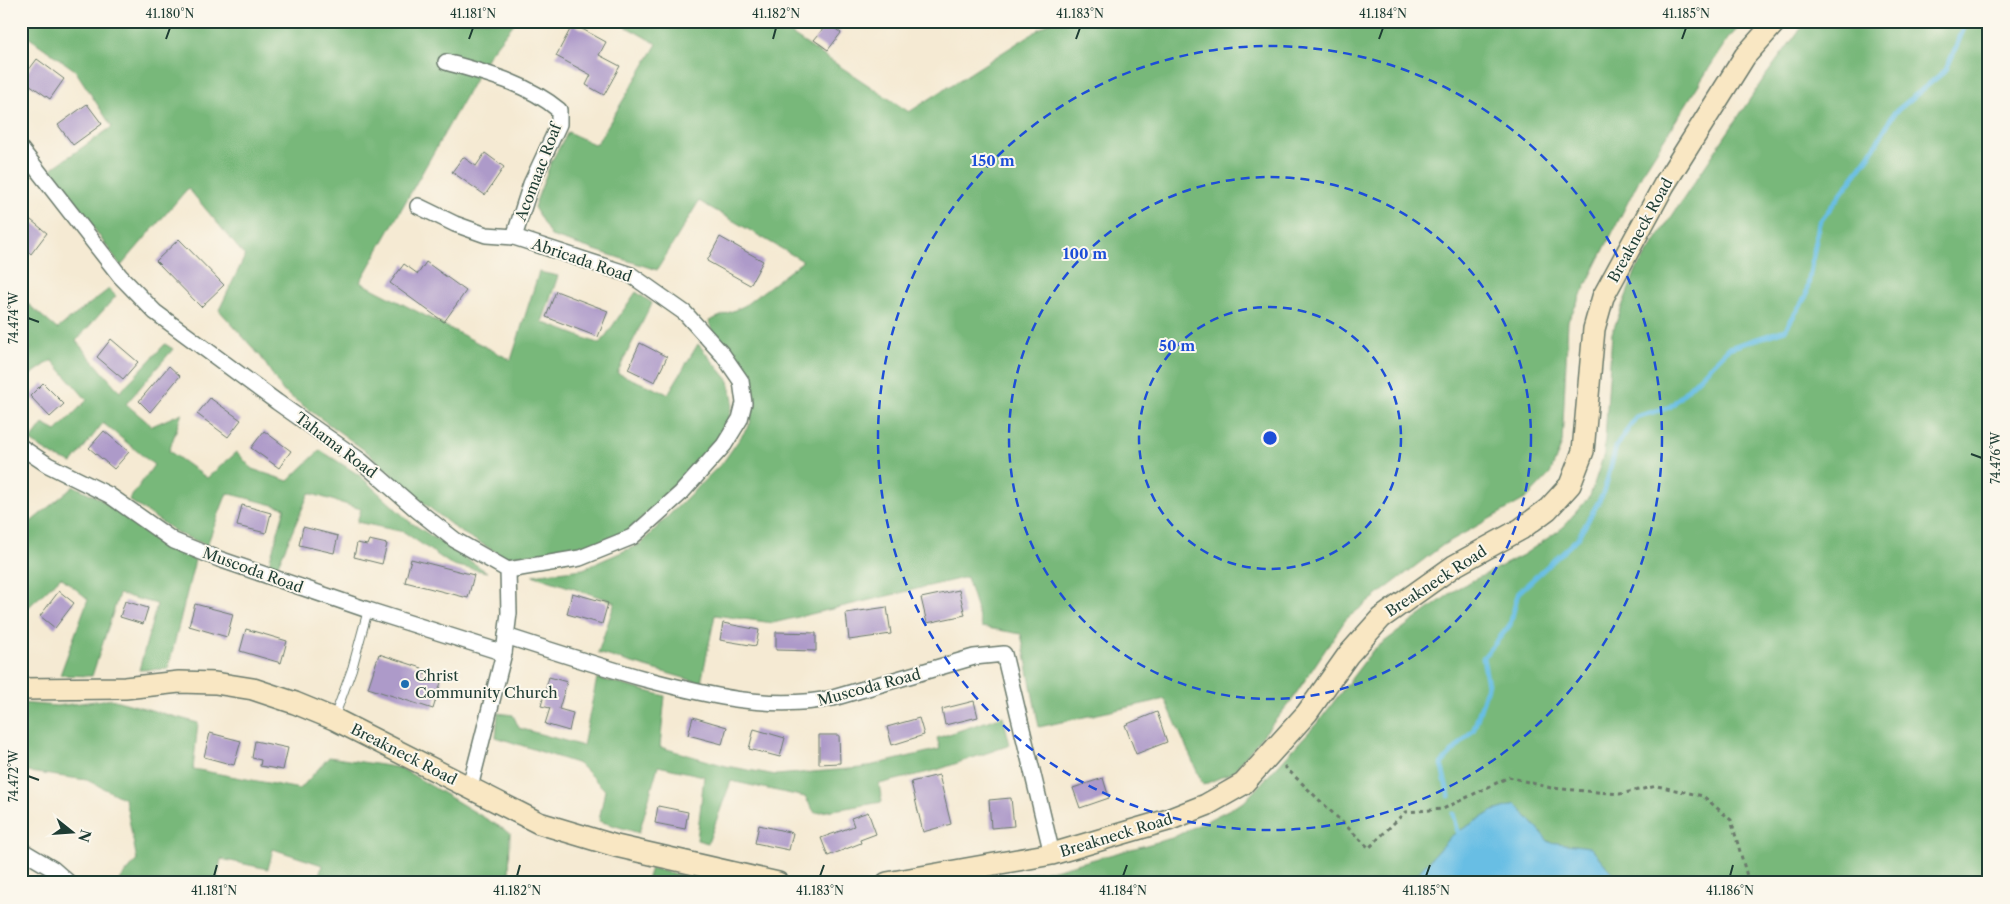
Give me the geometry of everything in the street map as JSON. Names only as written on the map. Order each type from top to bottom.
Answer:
[{"type":"street","name":"Breakneck Road","points":[[887,883],[1052,854],[1168,820],[1206,805],[1243,784],[1307,713],[1348,655],[1381,618],[1454,566],[1520,529],[1548,510],[1570,485],[1583,451],[1594,329],[1603,297],[1664,185],[1745,56],[1776,21]]},
{"type":"street","name":"Acomaac Roaf","points":[[446,62],[505,79],[549,101],[559,110],[558,124],[531,184],[514,237]]},
{"type":"street","name":"Tahama Road","points":[[21,149],[120,276],[155,312],[361,461],[455,540],[508,570]]},
{"type":"street","name":"Abricada Road","points":[[418,206],[455,224],[486,235],[514,237],[631,275],[685,313],[723,355],[741,381],[744,403],[740,419],[724,445],[681,493],[632,537],[580,558],[508,570]]},
{"type":"street","name":"Muscoda Road","points":[[21,447],[48,465],[109,495],[174,541],[368,610],[504,654]]},
{"type":"street","points":[[470,787],[504,654],[509,613],[508,570]]},
{"type":"street","name":"Muscoda Road","points":[[506,636],[582,662],[698,693],[749,702],[810,703],[974,658],[1004,654],[1052,854]]},
{"type":"street","name":"Breakneck Road","points":[[21,689],[125,688],[179,682],[215,683],[253,689],[295,702],[334,719],[539,823],[616,846],[770,882]]},
{"type":"street","points":[[21,850],[54,869],[69,883]]},
{"type":"lane","points":[[334,719],[352,669],[368,610]]},
{"type":"path","points":[[1271,753],[1370,848],[1405,812],[1443,809],[1509,777],[1551,788],[1620,794],[1657,786],[1703,796],[1731,820],[1748,883]]},
{"type":"green space","points":[[21,21],[516,21],[490,53],[360,282],[511,360],[539,272],[558,276],[542,322],[600,344],[636,292],[652,303],[617,373],[668,394],[698,344],[729,381],[733,400],[729,420],[709,451],[630,530],[583,548],[505,557],[459,531],[420,500],[367,452],[283,391],[261,357],[219,310],[245,256],[188,188],[121,266],[51,169],[112,127],[75,70],[21,32]]},
{"type":"green space","points":[[616,21],[779,21],[779,26],[909,112],[1052,21],[1745,21],[1727,40],[1643,172],[1568,321],[1562,443],[1550,474],[1527,498],[1443,545],[1346,619],[1291,701],[1233,772],[1203,785],[1165,699],[1039,727],[1021,634],[982,627],[967,577],[773,623],[715,615],[701,683],[598,653],[615,602],[532,575],[583,569],[640,544],[724,461],[750,424],[753,404],[749,379],[712,332],[709,321],[744,306],[803,261],[699,201],[657,270],[551,236],[534,207],[551,162],[568,132],[596,145],[657,44]]},
{"type":"green space","points":[[1808,21],[1989,21],[1989,883],[1621,883],[1590,847],[1549,842],[1516,804],[1491,812],[1451,836],[1409,883],[967,883],[1054,870],[1172,838],[1244,802],[1320,720],[1373,650],[1458,588],[1523,555],[1561,529],[1590,496],[1604,454],[1612,333],[1636,270],[1764,78]]},
{"type":"green space","points":[[109,289],[116,296],[76,341],[120,392],[165,344],[173,349],[126,404],[152,426],[182,413],[169,451],[207,478],[237,452],[252,469],[288,481],[320,450],[359,475],[410,522],[487,572],[452,565],[404,532],[357,522],[361,509],[309,493],[277,567],[269,563],[285,508],[227,493],[207,545],[179,534],[129,500],[154,465],[103,423],[72,463],[54,456],[30,441],[43,424],[56,431],[87,400],[52,360],[29,376],[21,369],[21,358],[31,349],[21,340],[21,298],[57,329]]},
{"type":"green space","points":[[74,486],[99,498],[159,543],[195,560],[168,669],[139,670],[157,604],[119,594],[92,676],[60,675],[88,599],[61,577],[21,614],[21,530]]},
{"type":"green space","points":[[597,678],[665,696],[660,747],[726,766],[776,775],[861,768],[940,749],[937,738],[1003,716],[1010,745],[937,770],[879,784],[882,802],[815,813],[805,797],[731,781],[708,843],[697,840],[704,776],[658,766],[639,833],[599,821],[605,790],[579,764],[496,737],[498,713],[513,715],[519,728],[583,746]]},
{"type":"green space","points":[[111,699],[198,723],[193,769],[300,789],[329,757],[401,768],[510,833],[509,883],[317,883],[322,865],[273,849],[268,869],[221,859],[216,883],[117,883],[137,860],[125,799],[87,780],[21,771],[21,703],[57,706]]},
{"type":"green space","points":[[651,868],[712,883],[646,883]]},
{"type":"water","points":[[1516,804],[1549,842],[1590,847],[1621,883],[1409,883],[1451,836],[1491,812]]},
{"type":"building","points":[[828,23],[841,33],[828,50],[814,40]]},
{"type":"building","points":[[573,24],[606,42],[599,55],[620,66],[604,95],[586,85],[591,75],[556,56]]},
{"type":"building","points":[[37,59],[64,79],[50,99],[22,79]]},
{"type":"building","points":[[87,104],[102,124],[73,145],[58,125]]},
{"type":"building","points":[[485,153],[504,167],[485,195],[452,172],[463,157],[476,166]]},
{"type":"building","points":[[21,212],[47,233],[31,254],[21,246]]},
{"type":"building","points":[[720,237],[763,261],[750,285],[707,261]]},
{"type":"building","points":[[179,239],[224,285],[201,307],[156,261]]},
{"type":"building","points":[[426,262],[466,291],[444,322],[390,283],[404,264],[418,274]]},
{"type":"building","points":[[556,291],[608,311],[598,337],[546,317]]},
{"type":"building","points":[[111,339],[138,362],[123,379],[97,357]]},
{"type":"building","points":[[640,343],[667,357],[655,382],[628,369]]},
{"type":"building","points":[[169,366],[180,376],[150,412],[139,401]]},
{"type":"building","points":[[43,383],[64,404],[50,417],[30,396]]},
{"type":"building","points":[[210,398],[241,420],[228,437],[197,414]]},
{"type":"building","points":[[104,431],[129,452],[114,469],[89,448]]},
{"type":"building","points":[[264,431],[291,451],[279,468],[251,448]]},
{"type":"building","points":[[242,505],[271,513],[266,533],[237,526]]},
{"type":"building","points":[[303,527],[338,536],[334,553],[299,545]]},
{"type":"building","points":[[369,540],[387,544],[382,564],[354,557],[357,543],[367,545]]},
{"type":"building","points":[[411,559],[474,575],[468,598],[405,582]]},
{"type":"building","points":[[959,590],[965,615],[927,623],[921,598]]},
{"type":"building","points":[[59,591],[74,603],[55,628],[40,616]]},
{"type":"building","points":[[572,593],[608,603],[602,624],[567,614]]},
{"type":"building","points":[[125,601],[148,608],[143,624],[120,617]]},
{"type":"building","points":[[195,604],[233,614],[227,637],[189,626]]},
{"type":"building","points":[[887,607],[891,634],[849,640],[846,613]]},
{"type":"building","points":[[723,623],[759,630],[756,646],[720,640]]},
{"type":"building","points":[[246,629],[287,641],[281,663],[240,651]]},
{"type":"building","points":[[776,632],[816,633],[816,651],[776,650]]},
{"type":"building","name":"Christ Community Church","points":[[379,654],[422,668],[421,673],[442,679],[433,709],[368,688]]},
{"type":"building","points":[[549,677],[567,682],[559,709],[573,713],[569,731],[545,724],[550,708],[541,706]]},
{"type":"building","points":[[974,701],[978,717],[945,725],[942,709]]},
{"type":"building","points":[[1157,712],[1167,742],[1136,754],[1125,725]]},
{"type":"building","points":[[693,717],[727,727],[722,744],[688,735]]},
{"type":"building","points":[[919,718],[924,735],[892,745],[887,727]]},
{"type":"building","points":[[754,729],[785,738],[780,757],[749,749]]},
{"type":"building","points":[[210,733],[241,741],[234,765],[204,757]]},
{"type":"building","points":[[819,735],[839,735],[840,763],[819,764]]},
{"type":"building","points":[[255,741],[288,748],[283,770],[260,766],[261,760],[252,758]]},
{"type":"building","points":[[939,775],[951,824],[923,832],[911,782]]},
{"type":"building","points":[[1103,778],[1109,798],[1080,808],[1073,788]]},
{"type":"building","points":[[1011,798],[1014,826],[991,828],[989,800]]},
{"type":"building","points":[[658,806],[688,812],[685,829],[655,823]]},
{"type":"building","points":[[868,812],[876,834],[860,840],[861,843],[828,856],[821,838],[854,826],[851,818]]},
{"type":"building","points":[[759,825],[793,833],[789,850],[755,843]]},
{"type":"waterway","points":[[1449,796],[1441,764],[1474,729],[1488,685],[1483,658],[1510,625],[1518,593],[1578,538],[1604,492],[1616,447],[1636,417],[1670,407],[1729,348],[1785,330],[1806,296],[1819,223],[1870,155],[1894,113],[1946,70],[1967,21]]},
{"type":"waterway","points":[[1453,814],[1458,832]]},
{"type":"place","name":"Christ Community Church","points":[[405,684]]}]
